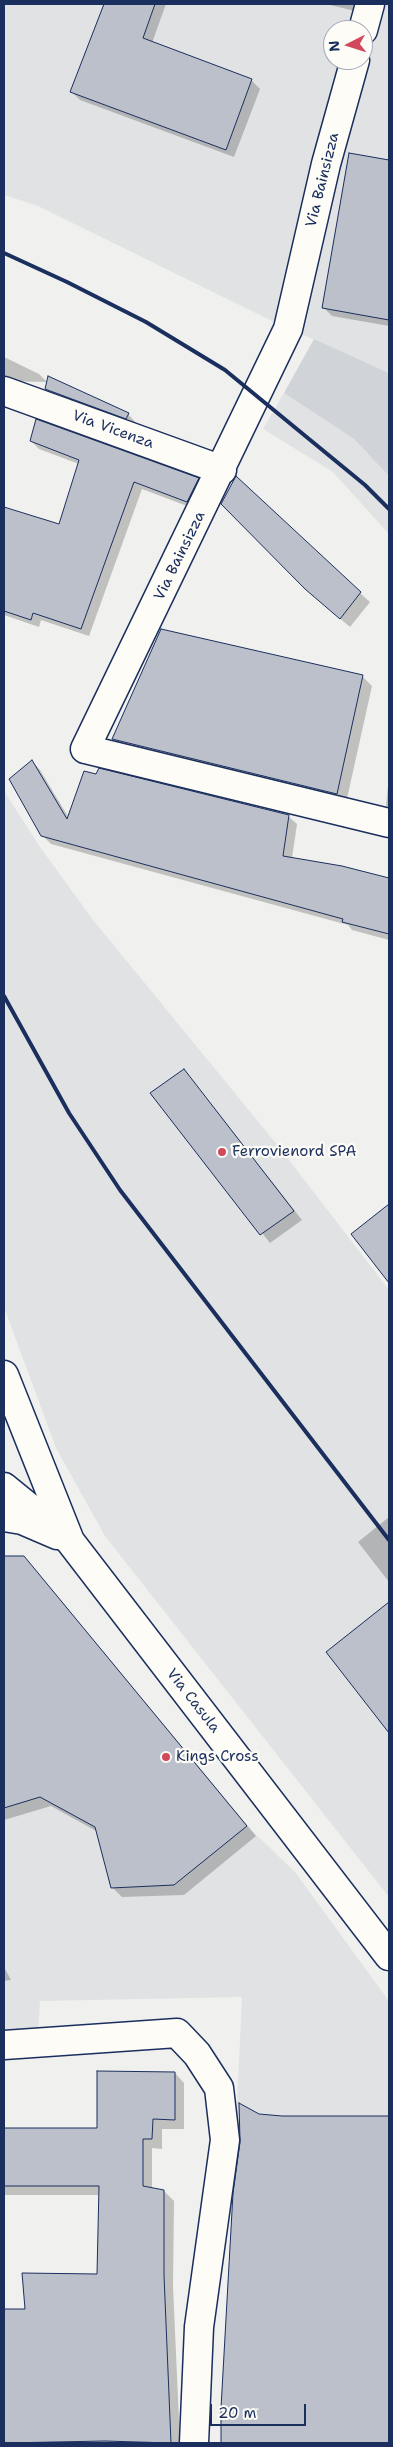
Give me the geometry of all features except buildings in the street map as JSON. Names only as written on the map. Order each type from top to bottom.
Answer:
[{"type":"street","points":[[366,20],[370,4]]},
{"type":"street","name":"Via Bainsizza","points":[[352,70],[326,164],[288,329],[222,470],[85,749],[389,823]]},
{"type":"street","name":"Via Vicenza","points":[[4,391],[222,470]]},
{"type":"street","points":[[4,1375],[17,1413],[70,1541]]},
{"type":"street","points":[[4,1488],[70,1541]]},
{"type":"street","points":[[4,1517],[22,1520],[70,1541]]},
{"type":"street","name":"Via Casula","points":[[70,1541],[389,1956]]},
{"type":"street","points":[[4,2045],[177,2033],[197,2054],[218,2088],[225,2140],[199,2326],[194,2443]]},
{"type":"shaded area","points":[[4,4],[389,4],[389,373],[272,321],[38,206],[4,195]]},
{"type":"shaded area","points":[[314,339],[389,373],[389,476],[354,439],[284,393]]},
{"type":"shaded area","points":[[284,393],[354,439],[389,476],[389,534],[333,472],[263,429]]},
{"type":"shaded area","points":[[4,791],[40,847],[93,920],[279,1147],[389,1290],[389,1897],[105,1536],[56,1448],[4,1307]]},
{"type":"shaded area","points":[[4,1556],[24,1556],[247,1826],[295,1872],[389,2001],[389,2443],[221,2443],[242,1997],[40,2001],[38,2035],[4,2036]]},
{"type":"railway","points":[[4,253],[146,322],[225,370],[365,485],[389,509]]},
{"type":"railway","points":[[4,996],[69,1113],[120,1190],[389,1540]]},
{"type":"place","name":"Ferrovienord SPA","points":[[222,1152]]},
{"type":"place","name":"Kings Cross","points":[[166,1757]]}]
